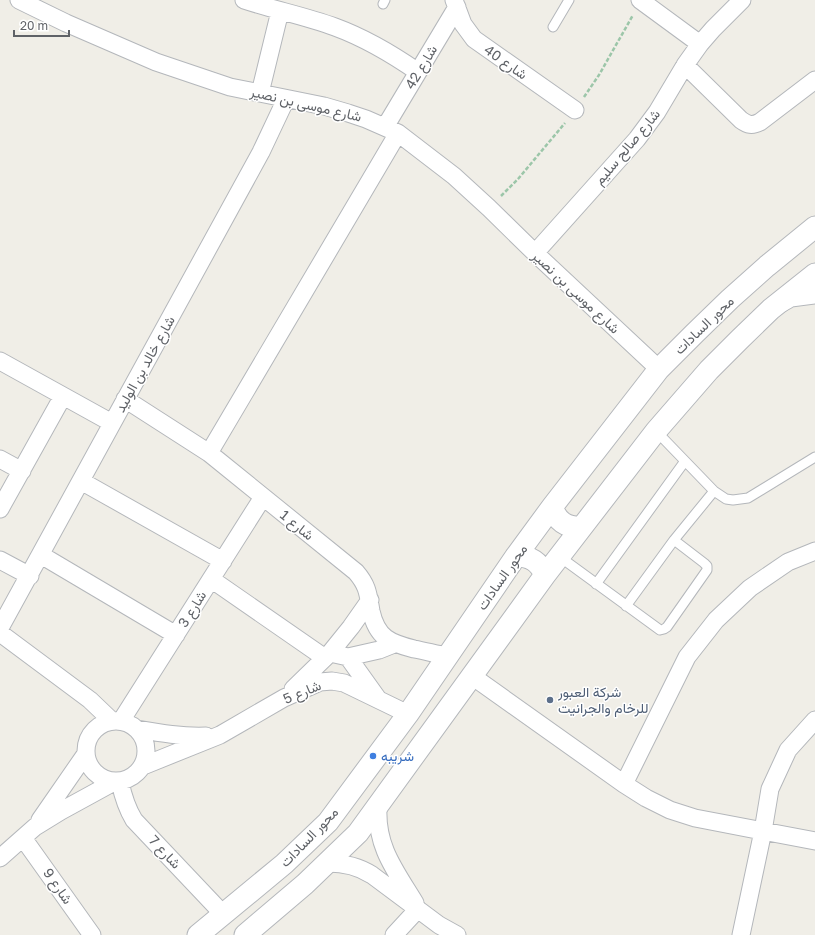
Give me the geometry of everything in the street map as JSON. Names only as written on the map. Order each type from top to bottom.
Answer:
[{"type":"street","name":"شارع موسى بن نصير","points":[[19,0],[66,23],[156,62],[230,87],[348,112],[391,130],[454,176],[659,369]]},
{"type":"street","points":[[244,0],[288,8],[306,17],[336,27],[392,54],[418,72]]},
{"type":"street","points":[[640,0],[700,44]]},
{"type":"street","name":"شارع صالح سليم","points":[[535,253],[637,139],[657,112],[685,65],[700,44],[742,0]]},
{"type":"street","name":"شارع 42","points":[[209,453],[391,130],[418,72],[455,4]]},
{"type":"street","name":"شارع 40","points":[[455,4],[462,24],[474,39],[575,110]]},
{"type":"street","points":[[260,93],[288,8]]},
{"type":"street","points":[[685,65],[741,120],[747,124],[754,125],[815,80]]},
{"type":"street","name":"شارع خالد بن الوليد","points":[[0,628],[30,576],[125,399],[262,152],[286,99]]},
{"type":"street","name":"محور السادات","points":[[198,935],[284,864],[328,822],[408,714],[516,556],[659,369],[767,266],[815,227]]},
{"type":"street","points":[[245,935],[306,884],[358,833],[545,575],[656,431],[708,370],[772,310],[815,274]]},
{"type":"street","points":[[772,310],[791,298],[815,295]]},
{"type":"street","points":[[0,361],[112,423]]},
{"type":"street","points":[[0,509],[63,396]]},
{"type":"street","name":"شارع 1","points":[[125,399],[209,453],[356,572],[363,580],[368,590],[372,613],[376,625],[383,636],[394,644]]},
{"type":"street","points":[[0,459],[22,471]]},
{"type":"street","points":[[81,481],[223,561]]},
{"type":"street","name":"شارع 3","points":[[116,721],[176,635],[263,497]]},
{"type":"street","points":[[552,507],[559,521],[574,528],[582,527]]},
{"type":"street","points":[[624,784],[687,657],[716,620],[750,588],[788,562],[815,551]]},
{"type":"street","points":[[41,555],[176,635]]},
{"type":"street","points":[[516,556],[531,558],[542,568],[545,575]]},
{"type":"street","points":[[0,560],[30,576]]},
{"type":"street","points":[[211,579],[328,655],[348,657],[372,652],[394,644],[447,656]]},
{"type":"street","points":[[284,698],[328,655],[370,600]]},
{"type":"street","points":[[0,633],[116,721],[130,724],[137,729],[143,737],[146,747],[146,757],[143,766],[133,776],[117,782],[61,811],[29,832],[0,858]]},
{"type":"street","points":[[348,657],[379,699]]},
{"type":"street","points":[[472,676],[624,784],[646,798],[670,810],[688,816],[815,841]]},
{"type":"street","name":"شارع 5","points":[[143,766],[220,735],[284,698],[320,682],[332,681],[344,683],[408,714]]},
{"type":"street","points":[[741,935],[763,831],[770,789],[788,750],[815,720]]},
{"type":"street","points":[[116,721],[99,726],[94,730],[87,742],[85,755],[87,763],[92,771],[102,778],[117,782]]},
{"type":"street","name":"شارع 5","points":[[137,729],[165,734],[192,736],[220,735]]},
{"type":"street","points":[[29,832],[85,755]]},
{"type":"street","name":"شارع 7","points":[[117,782],[128,810],[134,820],[223,914]]},
{"type":"street","points":[[378,807],[377,820],[383,846],[388,858],[418,909]]},
{"type":"street","name":"شارع 9","points":[[29,832],[92,935]]},
{"type":"street","points":[[328,863],[340,863],[362,869],[439,925],[457,935]]},
{"type":"street","points":[[394,935],[418,909]]},
{"type":"lane","points":[[553,27],[569,0]]},
{"type":"lane","points":[[656,431],[714,491],[726,499],[740,500],[748,498],[815,457]]},
{"type":"lane","points":[[596,584],[685,461]]},
{"type":"lane","points":[[626,606],[674,540],[714,491]]},
{"type":"lane","points":[[560,557],[656,629],[664,630],[707,570],[707,566],[704,563],[674,540]]},
{"type":"place","name":"شركة العبور للرخام والجرانيت","points":[[550,700]]},
{"type":"place","name":"شريبه","points":[[373,756]]}]
